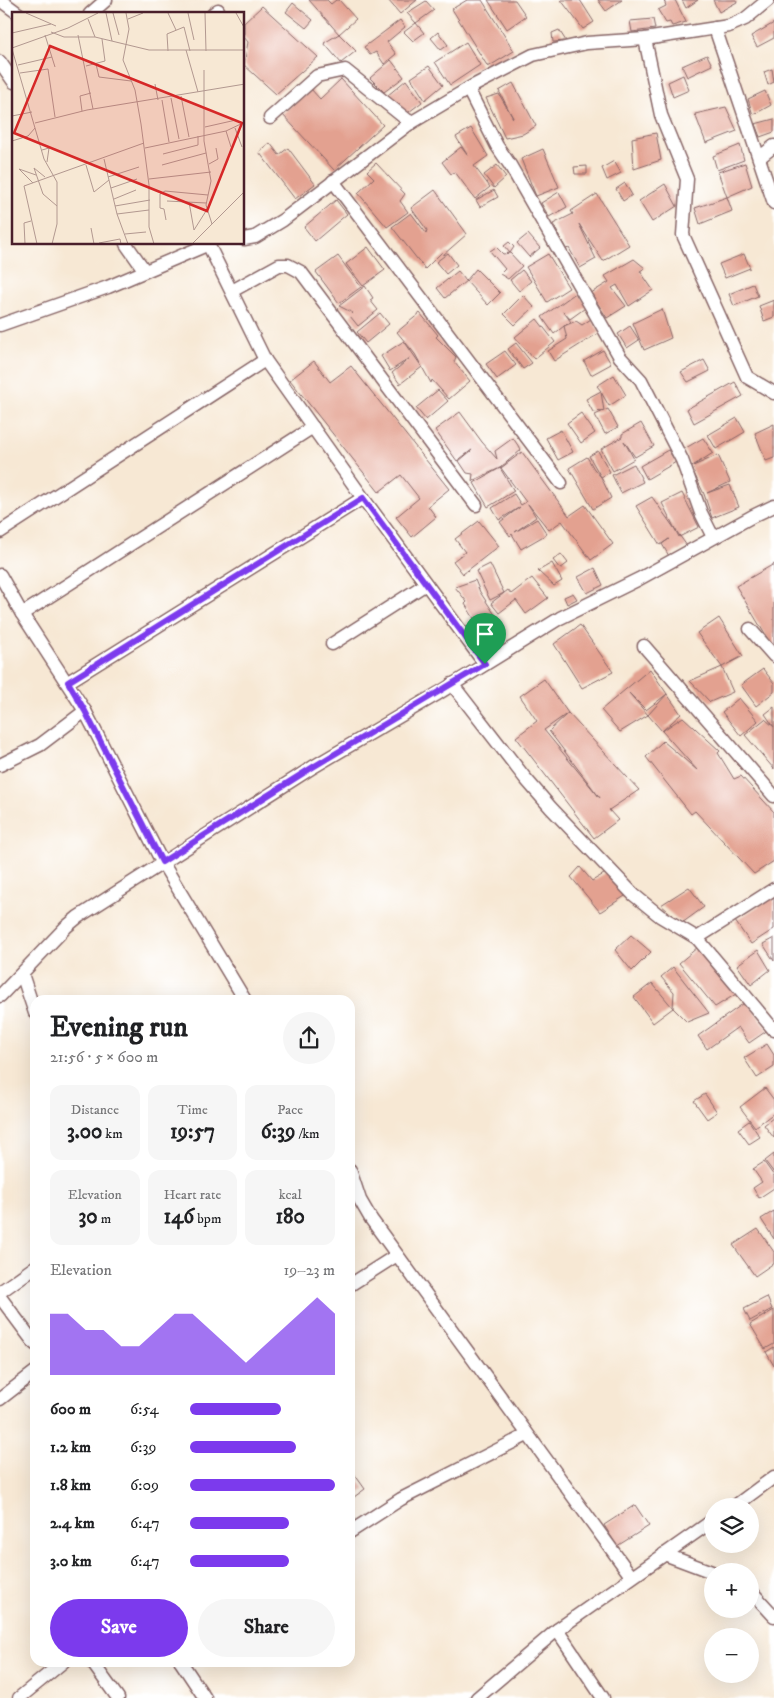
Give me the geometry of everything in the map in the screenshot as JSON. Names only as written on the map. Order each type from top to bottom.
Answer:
[{"type":"street","points":[[0,0],[16,12]]},
{"type":"street","points":[[92,12],[106,0]]},
{"type":"street","points":[[245,239],[255,237],[283,220],[411,123],[468,89],[533,55],[587,43],[645,39],[729,26],[745,19],[768,0]]},
{"type":"street","points":[[715,28],[774,203]]},
{"type":"street","points":[[645,39],[661,116],[687,179],[683,235],[747,378],[774,393]]},
{"type":"street","points":[[0,62],[12,79]]},
{"type":"street","points":[[270,118],[316,76],[345,70],[411,123]]},
{"type":"street","points":[[468,89],[497,146],[510,165],[620,357],[641,380],[682,460],[701,513],[713,537]]},
{"type":"street","points":[[759,158],[774,146]]},
{"type":"street","points":[[333,181],[561,483]]},
{"type":"street","points":[[127,245],[145,271]]},
{"type":"street","points":[[0,326],[108,286],[206,245]]},
{"type":"street","points":[[208,245],[265,360],[363,498],[485,664]]},
{"type":"street","points":[[232,292],[279,265],[288,265],[301,272],[476,505]]},
{"type":"street","points":[[0,532],[265,360]]},
{"type":"street","points":[[22,614],[312,427]]},
{"type":"street","points":[[68,682],[363,498]]},
{"type":"street","points":[[0,996],[78,917],[162,862],[313,767],[560,618],[639,579],[713,537],[774,506]]},
{"type":"street","points":[[0,575],[22,614],[68,682],[85,711],[162,862],[243,995]]},
{"type":"street","points":[[332,644],[426,584]]},
{"type":"street","points":[[750,628],[774,656]]},
{"type":"street","points":[[644,646],[774,796]]},
{"type":"street","points":[[452,684],[538,793],[634,895],[660,916],[697,938],[774,1030]]},
{"type":"street","points":[[0,765],[40,745],[85,711]]},
{"type":"street","points":[[697,938],[774,889]]},
{"type":"street","points":[[22,974],[30,999]]},
{"type":"street","points":[[355,1186],[360,1200],[397,1255],[632,1576]]},
{"type":"street","points":[[355,1281],[397,1255]]},
{"type":"street","points":[[0,1292],[30,1271]]},
{"type":"street","points":[[0,1296],[30,1337]]},
{"type":"street","points":[[0,1400],[30,1376]]},
{"type":"street","points":[[355,1529],[401,1499],[527,1435]]},
{"type":"street","points":[[746,1498],[774,1477]]},
{"type":"street","points":[[476,1698],[557,1630],[704,1526]]},
{"type":"street","points":[[664,1554],[704,1569]]},
{"type":"street","points":[[759,1600],[774,1616]]},
{"type":"street","points":[[557,1630],[603,1698]]},
{"type":"street","points":[[19,1698],[57,1667]]},
{"type":"street","points":[[96,1667],[118,1698]]},
{"type":"street","points":[[184,1667],[205,1698]]},
{"type":"building","points":[[309,0],[327,0],[331,4],[339,0],[356,19],[339,34]]},
{"type":"building","points":[[388,0],[417,0],[400,14]]},
{"type":"building","points":[[467,0],[482,0],[514,51],[488,67],[452,9]]},
{"type":"building","points":[[488,0],[515,0],[526,16],[507,29]]},
{"type":"building","points":[[561,0],[580,0],[594,22],[583,29]]},
{"type":"building","points":[[598,0],[622,0],[606,11]]},
{"type":"building","points":[[664,0],[675,0],[686,22],[672,26],[670,22],[666,23],[658,10],[666,6]]},
{"type":"building","points":[[682,0],[698,0],[686,8]]},
{"type":"building","points":[[713,0],[736,0],[737,2],[719,12]]},
{"type":"building","points":[[426,1],[434,10],[416,23],[407,13]]},
{"type":"building","points":[[293,3],[313,20],[306,28],[286,12]]},
{"type":"building","points":[[262,6],[318,57],[276,94],[245,66],[248,42],[245,38],[245,22]]},
{"type":"building","points":[[653,19],[655,29],[632,32],[630,21]]},
{"type":"building","points":[[400,20],[405,27],[387,42],[396,54],[384,64],[376,52],[370,55],[364,47]]},
{"type":"building","points":[[416,23],[424,33],[413,41],[404,32]]},
{"type":"building","points":[[774,23],[774,38],[757,47],[751,36]]},
{"type":"building","points":[[559,30],[566,41],[553,42],[552,33]]},
{"type":"building","points":[[438,32],[448,45],[441,50],[431,38]]},
{"type":"building","points":[[339,34],[356,51],[341,63],[324,43]]},
{"type":"building","points":[[466,42],[480,65],[450,85],[435,62]]},
{"type":"building","points":[[707,55],[712,65],[687,77],[682,66]]},
{"type":"building","points":[[391,60],[404,77],[384,92],[370,78]]},
{"type":"building","points":[[429,66],[443,85],[425,100],[411,78]]},
{"type":"building","points":[[772,69],[774,82],[768,85],[764,72]]},
{"type":"building","points":[[683,75],[689,90],[673,97],[668,82]]},
{"type":"building","points":[[341,79],[383,125],[334,170],[282,114],[310,88],[320,99]]},
{"type":"building","points":[[406,80],[422,102],[405,115],[387,96]]},
{"type":"building","points":[[513,83],[536,126],[523,134],[505,138],[486,98],[499,94],[513,118],[499,91]]},
{"type":"building","points":[[765,91],[771,105],[753,115],[748,99]]},
{"type":"building","points":[[726,107],[737,131],[706,143],[695,114]]},
{"type":"building","points":[[774,119],[774,132],[760,137],[755,124]]},
{"type":"building","points":[[471,128],[488,156],[474,166],[490,187],[475,199],[455,172],[451,174],[442,162],[461,147],[468,156],[456,137]]},
{"type":"building","points":[[656,133],[661,160],[634,169],[632,138]]},
{"type":"building","points":[[270,143],[279,155],[288,148],[315,184],[295,199],[259,152]]},
{"type":"building","points":[[740,145],[744,160],[717,170],[713,156]]},
{"type":"building","points":[[543,149],[559,187],[536,196],[521,159]]},
{"type":"building","points":[[614,161],[621,173],[607,180],[602,168]]},
{"type":"building","points":[[376,163],[405,194],[400,201],[408,212],[387,227],[358,193],[374,178],[367,171]]},
{"type":"building","points":[[745,163],[752,186],[727,197],[718,172]]},
{"type":"building","points":[[497,165],[506,177],[494,188],[484,175]]},
{"type":"building","points":[[587,166],[587,174],[575,174],[574,167]]},
{"type":"building","points":[[625,183],[632,195],[623,201],[616,189]]},
{"type":"building","points":[[665,184],[677,206],[652,222],[639,201]]},
{"type":"building","points":[[435,190],[467,234],[443,255],[442,252],[425,269],[392,227],[411,213],[426,233],[427,230],[411,208]]},
{"type":"building","points":[[494,190],[498,197],[480,207],[476,200]]},
{"type":"building","points":[[559,192],[567,207],[549,217],[541,203]]},
{"type":"building","points":[[597,194],[629,245],[603,261],[579,224],[596,259],[580,268],[569,248],[566,249],[553,224],[573,214],[571,211]]},
{"type":"building","points":[[727,197],[732,211],[700,224],[695,208]]},
{"type":"building","points":[[336,200],[347,214],[315,241],[304,227]]},
{"type":"building","points":[[528,234],[540,248],[529,257],[517,243]]},
{"type":"building","points":[[509,242],[514,247],[510,253],[504,246]]},
{"type":"building","points":[[368,247],[385,270],[363,286],[346,264]]},
{"type":"building","points":[[496,247],[503,254],[510,253],[522,266],[508,279],[500,274],[505,269],[490,251]]},
{"type":"building","points":[[448,253],[457,265],[446,274],[436,262]]},
{"type":"building","points":[[548,254],[569,288],[547,302],[526,267]]},
{"type":"building","points":[[744,254],[750,268],[725,278],[719,264]]},
{"type":"building","points":[[338,256],[361,287],[339,303],[316,272]]},
{"type":"building","points":[[634,259],[645,268],[640,271],[653,290],[629,306],[617,285],[612,288],[626,306],[607,318],[591,293],[609,282],[605,276]]},
{"type":"building","points":[[476,269],[500,293],[488,305],[466,281]]},
{"type":"building","points":[[522,270],[531,281],[519,291],[510,280]]},
{"type":"building","points":[[458,271],[466,281],[445,298],[437,288]]},
{"type":"building","points":[[753,284],[758,296],[734,306],[729,294]]},
{"type":"building","points":[[365,286],[373,298],[370,300],[378,310],[358,326],[350,316],[353,313],[339,306]]},
{"type":"building","points":[[577,292],[588,306],[570,319],[563,311],[571,322],[554,334],[542,317]]},
{"type":"building","points":[[523,295],[534,307],[515,325],[504,314]]},
{"type":"building","points":[[774,300],[774,317],[764,321],[759,306]]},
{"type":"building","points":[[662,309],[671,338],[644,350],[633,323]]},
{"type":"building","points":[[380,313],[389,324],[366,343],[357,332]]},
{"type":"building","points":[[420,313],[438,335],[436,337],[456,357],[454,362],[470,381],[449,399],[432,380],[431,383],[415,354],[397,332]]},
{"type":"building","points":[[537,319],[555,342],[534,359],[515,337]]},
{"type":"building","points":[[591,319],[600,332],[554,361],[548,351],[567,339],[564,326],[576,321],[582,325]]},
{"type":"building","points":[[630,326],[639,340],[627,348],[618,334]]},
{"type":"building","points":[[404,341],[422,367],[400,384],[392,373],[410,358],[390,371],[381,356]]},
{"type":"building","points":[[516,343],[532,363],[523,369],[508,349]]},
{"type":"building","points":[[603,350],[611,364],[591,375],[584,361]]},
{"type":"building","points":[[505,351],[516,365],[497,379],[486,364]]},
{"type":"building","points":[[704,360],[710,371],[688,382],[681,372]]},
{"type":"building","points":[[314,361],[330,382],[351,366],[449,489],[428,506],[436,517],[412,537],[396,517],[419,498],[401,475],[379,492],[290,380]]},
{"type":"building","points":[[614,375],[626,395],[609,406],[601,392],[604,411],[593,412],[586,399],[601,391],[597,386]]},
{"type":"building","points":[[735,382],[743,396],[694,423],[687,409]]},
{"type":"building","points":[[438,390],[448,401],[426,420],[416,408]]},
{"type":"building","points":[[608,409],[618,427],[605,434],[595,415]]},
{"type":"building","points":[[460,412],[497,459],[495,451],[513,438],[521,450],[500,468],[472,481],[473,474],[467,473],[459,461],[472,450],[457,461],[435,430]]},
{"type":"building","points":[[581,413],[595,433],[581,443],[567,423]]},
{"type":"building","points":[[737,418],[745,432],[716,449],[708,435]]},
{"type":"building","points":[[641,423],[654,446],[635,457],[624,441],[634,459],[613,471],[601,449]]},
{"type":"building","points":[[774,424],[774,458],[766,461],[755,433]]},
{"type":"building","points":[[561,430],[573,452],[558,460],[546,438]]},
{"type":"building","points":[[703,438],[713,453],[691,467],[684,449]]},
{"type":"building","points":[[668,450],[676,462],[647,479],[640,466]]},
{"type":"building","points":[[598,451],[610,472],[601,477],[589,456]]},
{"type":"building","points":[[522,452],[569,516],[585,505],[613,544],[591,560],[562,521],[549,530],[528,504],[536,517],[515,532],[537,519],[547,534],[521,549],[512,534],[510,536],[500,522],[520,507],[499,520],[492,508],[514,494],[521,505],[526,502],[501,468]]},
{"type":"building","points":[[718,455],[730,482],[707,493],[730,485],[739,507],[712,518],[704,494],[691,467]]},
{"type":"building","points":[[587,457],[601,477],[611,498],[593,509],[569,468]]},
{"type":"building","points":[[634,464],[643,482],[621,493],[612,475]]},
{"type":"building","points":[[500,468],[514,491],[488,507],[474,483]]},
{"type":"building","points":[[682,493],[699,527],[679,537],[662,503]]},
{"type":"building","points":[[652,497],[687,546],[669,556],[662,544],[669,539],[660,545],[636,506]]},
{"type":"building","points":[[479,521],[499,546],[463,574],[453,561],[465,552],[455,539]]},
{"type":"building","points":[[561,554],[568,563],[560,569],[553,560]]},
{"type":"building","points":[[552,563],[562,581],[554,586],[538,571]]},
{"type":"building","points":[[490,564],[504,593],[490,600],[476,571]]},
{"type":"building","points":[[774,564],[774,645],[772,646],[736,586]]},
{"type":"building","points":[[595,568],[603,585],[587,593],[578,577]]},
{"type":"building","points":[[532,578],[548,598],[526,614],[516,600],[499,613],[491,603],[508,590],[511,594]]},
{"type":"building","points":[[475,580],[480,592],[505,630],[488,641],[465,604],[467,602],[455,587]]},
{"type":"building","points":[[573,593],[577,599],[567,604],[564,597]]},
{"type":"building","points":[[719,618],[743,656],[722,667],[697,633]]},
{"type":"building","points":[[580,625],[613,672],[582,688],[554,644]]},
{"type":"building","points":[[722,667],[733,692],[710,702],[690,681]]},
{"type":"building","points":[[650,669],[667,694],[646,710],[629,693],[648,715],[620,732],[601,710]]},
{"type":"building","points":[[763,669],[774,683],[774,692],[756,706],[741,685]]},
{"type":"building","points":[[544,679],[568,713],[639,790],[609,810],[618,820],[594,838],[516,737],[537,721],[520,696]],"holes":[[[568,713],[549,731],[600,798],[544,730]]]},
{"type":"building","points":[[667,694],[681,714],[662,731],[648,715]]},
{"type":"building","points":[[739,698],[758,721],[741,736],[722,712]]},
{"type":"building","points":[[774,707],[774,727],[765,714]]},
{"type":"building","points":[[683,717],[720,751],[718,753],[734,779],[741,776],[774,812],[774,861],[754,874],[695,811],[691,814],[646,757],[663,741],[697,770],[662,731]]},
{"type":"building","points":[[765,719],[774,727],[774,769],[745,735]]},
{"type":"building","points":[[580,867],[592,881],[609,871],[625,896],[600,912],[571,877]]},
{"type":"building","points":[[689,887],[704,907],[682,923],[661,905]]},
{"type":"building","points":[[774,896],[774,929],[751,944],[735,921]]},
{"type":"building","points":[[631,935],[651,952],[632,971],[615,950]]},
{"type":"building","points":[[774,938],[774,961],[763,944]]},
{"type":"building","points":[[698,947],[741,991],[715,1007],[679,963]]},
{"type":"building","points":[[758,950],[770,970],[751,985],[737,965]]},
{"type":"building","points":[[673,967],[709,1013],[687,1022],[673,1008],[674,992],[661,977]]},
{"type":"building","points":[[652,983],[673,1008],[653,1023],[634,997]]},
{"type":"building","points":[[747,1001],[768,1030],[749,1043],[738,1027],[707,1049],[698,1036]]},
{"type":"building","points":[[767,1044],[774,1055],[774,1067],[757,1078],[744,1058]]},
{"type":"building","points":[[765,1088],[774,1100],[774,1113],[755,1127],[740,1107]]},
{"type":"building","points":[[705,1094],[717,1112],[707,1119],[694,1101]]},
{"type":"building","points":[[774,1117],[774,1138],[764,1125]]},
{"type":"building","points":[[749,1121],[760,1137],[749,1144],[738,1129]]},
{"type":"building","points":[[774,1154],[774,1173],[765,1161]]},
{"type":"building","points":[[764,1162],[774,1176],[774,1188],[759,1198],[753,1188],[762,1182],[753,1169]]},
{"type":"building","points":[[774,1211],[774,1239],[761,1219]]},
{"type":"building","points":[[758,1229],[774,1252],[774,1263],[755,1276],[733,1245]]},
{"type":"building","points":[[767,1297],[772,1309],[750,1321],[744,1309]]},
{"type":"building","points":[[774,1310],[774,1344],[765,1349],[750,1324]]},
{"type":"building","points":[[774,1347],[774,1366],[766,1352]]},
{"type":"building","points":[[355,1475],[365,1489],[355,1496]]},
{"type":"building","points":[[635,1505],[649,1526],[617,1546],[604,1525]]},
{"type":"route","points":[[363,498],[485,664],[313,767],[162,862],[85,711],[68,682],[363,498]]}]
